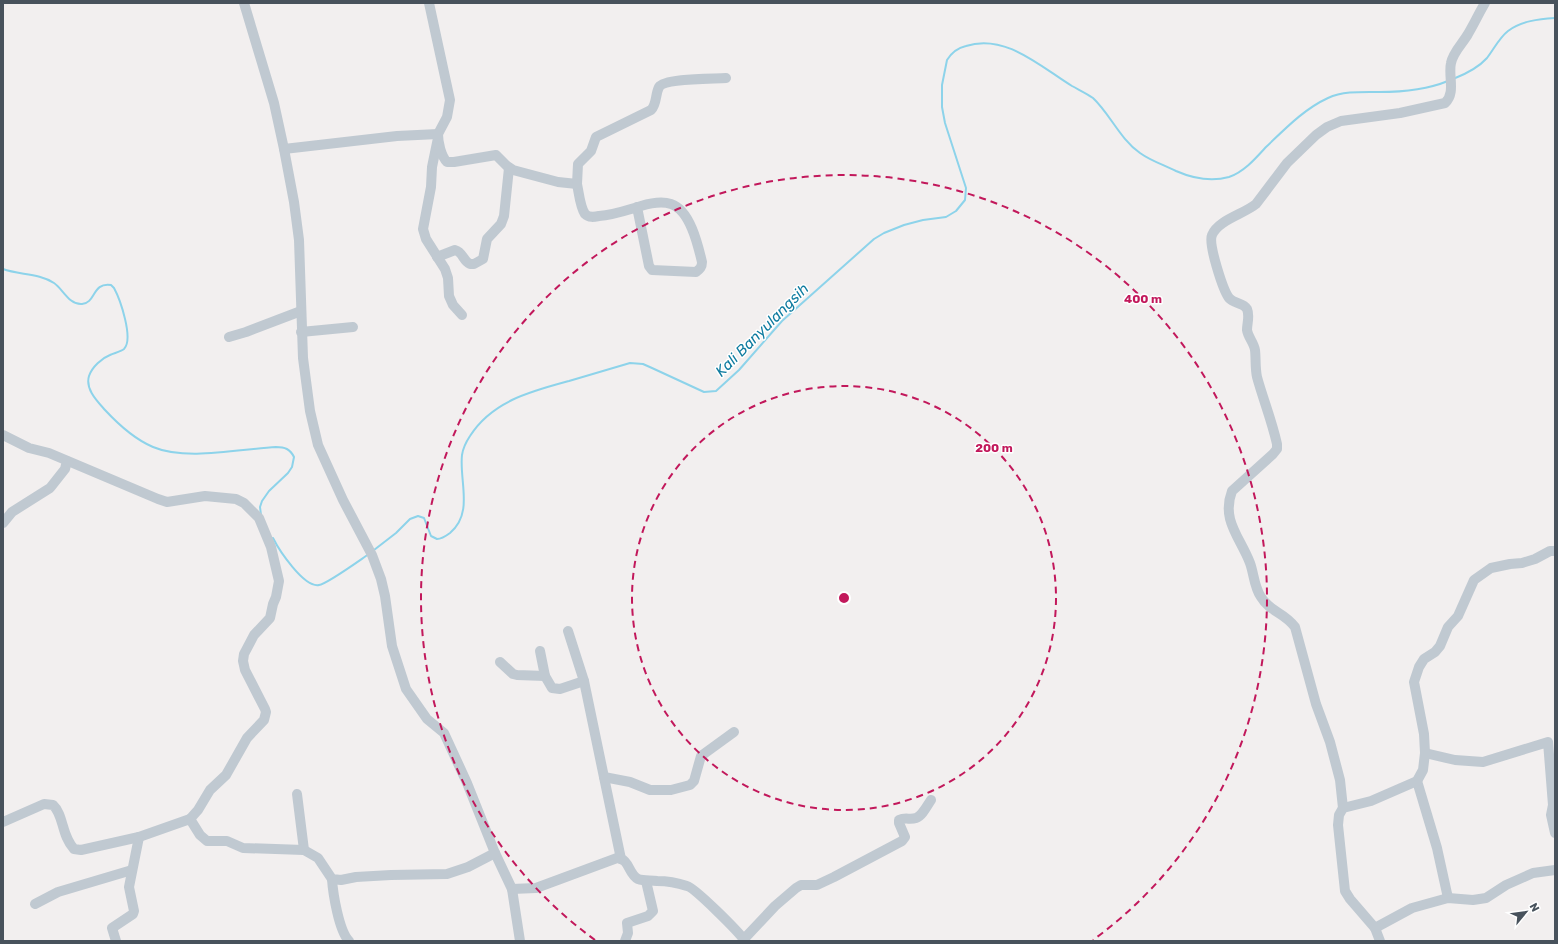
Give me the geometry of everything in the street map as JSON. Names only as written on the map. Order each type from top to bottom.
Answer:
[{"type":"street","points":[[244,3],[274,103],[294,202],[299,240],[301,332],[309,404],[316,439],[330,474],[372,555],[381,579],[386,596],[390,638],[394,656],[406,689],[427,719],[444,734],[467,783],[495,853],[512,889],[520,941]]},
{"type":"street","points":[[429,3],[450,100],[447,117],[438,136],[423,230],[426,239],[445,269],[449,296],[453,305],[462,315]]},
{"type":"street","points":[[1380,941],[1375,928],[1345,891],[1338,824],[1339,815],[1343,808],[1340,780],[1330,742],[1316,704],[1295,627],[1289,618],[1271,608],[1261,597],[1253,579],[1251,565],[1230,523],[1228,510],[1232,491],[1273,454],[1277,449],[1277,444],[1256,376],[1255,348],[1248,335],[1247,329],[1249,314],[1243,304],[1230,299],[1224,288],[1211,245],[1211,236],[1215,229],[1256,204],[1287,163],[1316,135],[1327,128],[1341,121],[1400,113],[1443,104],[1449,99],[1451,93],[1450,65],[1452,59],[1468,35],[1485,3]]},
{"type":"street","points":[[637,207],[649,266],[652,270],[696,272],[700,269],[702,266],[699,251],[689,221],[682,211],[672,204],[659,202],[637,207],[605,216],[591,217],[585,214],[577,184],[578,164],[591,152],[596,137],[651,110],[654,107],[659,87],[663,84],[673,81],[726,78]]},
{"type":"street","points":[[284,149],[397,136],[438,136]]},
{"type":"street","points":[[438,136],[444,159],[447,162],[497,155],[509,168],[558,182],[577,184]]},
{"type":"street","points":[[437,257],[456,250],[460,252],[464,260],[470,264],[478,263],[483,259],[487,239],[501,224],[504,216],[509,168]]},
{"type":"street","points":[[229,337],[301,311]]},
{"type":"street","points":[[301,332],[352,326]]},
{"type":"street","points":[[3,435],[29,448],[50,453],[168,502],[205,496],[236,499],[244,503],[259,518],[270,547],[279,580],[270,618],[254,635],[244,654],[243,662],[245,670],[266,708],[266,715],[264,720],[247,738],[226,775],[210,790],[198,810],[190,819],[139,837],[81,850],[74,849],[65,836],[59,812],[53,805],[44,804],[3,822]]},
{"type":"street","points":[[3,522],[12,512],[50,488],[65,469],[67,461]]},
{"type":"street","points":[[1343,808],[1371,801],[1417,781],[1423,770],[1426,753],[1414,682],[1419,667],[1424,659],[1435,652],[1440,646],[1448,627],[1458,616],[1474,580],[1491,568],[1522,563],[1535,559],[1550,551],[1555,551]]},
{"type":"street","points":[[568,631],[584,681],[621,859]]},
{"type":"street","points":[[540,651],[545,676],[554,689],[560,689],[584,681]]},
{"type":"street","points":[[500,662],[517,676],[545,676]]},
{"type":"street","points":[[604,778],[630,782],[650,790],[671,790],[690,785],[694,781],[701,756],[734,732]]},
{"type":"street","points":[[1426,753],[1455,760],[1483,762],[1548,742],[1553,805],[1551,815],[1555,833]]},
{"type":"street","points":[[1417,781],[1437,848],[1448,898]]},
{"type":"street","points":[[298,794],[304,850]]},
{"type":"street","points":[[512,889],[536,888],[617,858],[626,861],[632,874],[638,879],[689,886],[721,915],[745,940],[775,906],[796,888],[801,885],[817,885],[902,841],[905,838],[899,820],[916,818],[922,814],[931,800]]},
{"type":"street","points":[[190,819],[200,835],[206,841],[227,841],[243,848],[304,850],[318,858],[332,879],[332,887],[342,930],[349,941]]},
{"type":"street","points":[[116,941],[112,928],[133,914],[134,911],[129,887],[139,837]]},
{"type":"street","points":[[332,879],[341,880],[356,877],[391,875],[448,874],[468,868],[495,853]]},
{"type":"street","points":[[35,904],[58,892],[132,870]]},
{"type":"street","points":[[1375,928],[1412,908],[1448,898],[1473,900],[1486,898],[1506,885],[1533,873],[1553,872],[1555,870]]},
{"type":"street","points":[[625,941],[628,933],[626,923],[648,916],[653,911],[646,881]]},
{"type":"waterway","name":"Kali Banyulangsih","points":[[1453,79],[1480,65],[1502,37],[1513,28],[1530,21],[1555,18]]},
{"type":"waterway","name":"Kali Banyulangsih","points":[[374,550],[396,533],[410,519],[418,516],[424,518],[431,536],[437,539],[450,533],[462,516],[464,506],[462,465],[464,447],[479,424],[501,406],[514,399],[541,389],[630,363],[643,364],[704,392],[716,391],[739,370],[782,321],[874,239],[884,233],[904,225],[923,220],[946,217],[956,211],[965,200],[966,188],[945,123],[942,107],[942,85],[947,60],[957,49],[980,43],[995,44],[1022,54],[1093,98],[1105,111],[1127,141],[1144,156],[1182,173],[1209,179],[1229,177],[1240,172],[1295,120],[1328,98],[1353,92],[1396,92],[1414,90],[1431,87],[1448,81]]},
{"type":"waterway","name":"Kali Banyulangsih","points":[[3,269],[42,277],[54,283],[73,302],[77,304],[86,303],[100,287],[111,285],[114,288],[120,301],[125,319],[128,337],[127,344],[124,349],[107,356],[95,366],[90,373],[88,381],[92,394],[105,410],[121,426],[139,440],[153,447],[181,453],[213,453],[276,447],[282,447],[289,450],[294,457],[292,467],[288,473],[269,491],[262,501],[260,507],[261,515]]},
{"type":"waterway","name":"Kali Banyulangsih","points":[[273,538],[299,575],[306,581],[313,584],[319,585],[329,581],[369,554]]}]
